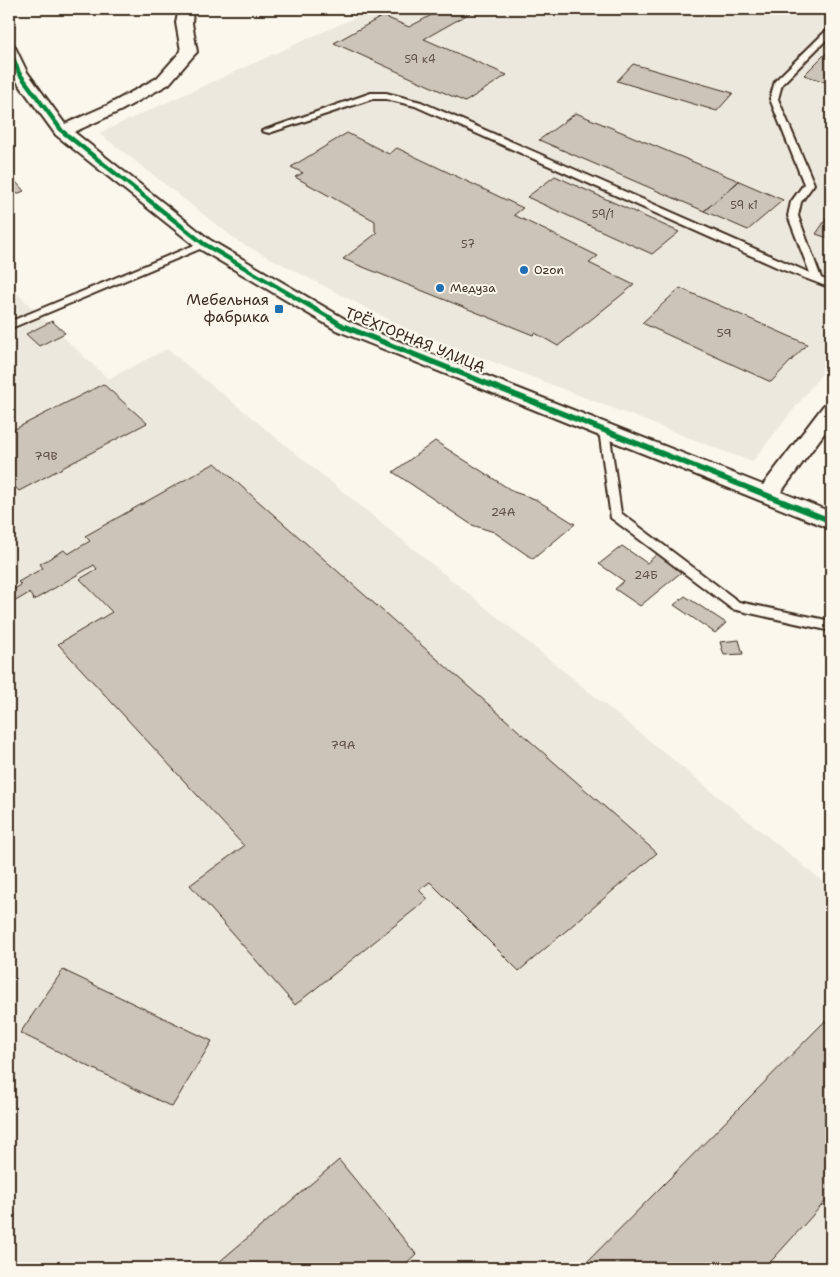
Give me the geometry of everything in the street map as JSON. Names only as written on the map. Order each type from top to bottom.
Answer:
[{"type":"street","points":[[62,131],[114,108],[163,81],[189,52],[184,23],[186,9]]},
{"type":"street","name":"ТРЁХГОРНАЯ УЛИЦА","points":[[9,48],[19,73],[62,131],[204,244],[343,326],[831,521]]},
{"type":"street","points":[[767,495],[831,410]]},
{"type":"lane","points":[[817,280],[793,216],[796,202],[809,184],[774,99],[778,83],[831,32]]},
{"type":"lane","points":[[266,131],[371,96],[402,99],[418,104],[831,285]]},
{"type":"lane","points":[[9,326],[204,244]]},
{"type":"lane","points":[[604,430],[614,515],[736,606],[831,626]]},
{"type":"shaded area","points":[[374,9],[831,9],[831,362],[752,462],[405,328],[239,242],[99,133]]},
{"type":"shaded area","points":[[9,286],[108,379],[167,349],[831,888],[831,1268],[9,1268]]},
{"type":"building","points":[[443,9],[477,9],[424,39],[507,75],[465,102],[334,43],[383,16],[409,27]]},
{"type":"building","points":[[831,48],[831,84],[804,75]]},
{"type":"building","points":[[633,64],[733,93],[717,111],[617,81]]},
{"type":"building","points":[[576,113],[739,181],[704,211],[539,140]]},
{"type":"building","points":[[347,133],[389,154],[397,148],[523,208],[514,215],[598,256],[589,263],[634,285],[558,346],[535,333],[533,335],[343,259],[377,233],[375,231],[375,221],[295,177],[303,173],[291,167]]},
{"type":"building","points":[[9,174],[24,191],[9,197]]},
{"type":"building","points":[[555,176],[679,232],[652,254],[527,197]]},
{"type":"building","points":[[739,181],[783,200],[748,230],[704,211]]},
{"type":"building","points":[[831,212],[831,239],[816,234]]},
{"type":"building","points":[[680,288],[807,344],[771,382],[642,323]]},
{"type":"building","points":[[52,321],[65,333],[39,346],[26,334]]},
{"type":"building","points":[[103,384],[147,423],[19,491],[9,481],[9,432]]},
{"type":"building","points":[[435,441],[514,492],[535,499],[575,524],[533,559],[494,532],[472,525],[393,472]]},
{"type":"building","points":[[215,463],[657,853],[519,971],[430,882],[419,890],[428,899],[295,1005],[190,885],[244,846],[58,644],[112,612],[80,579],[97,569],[94,565],[34,600],[29,593],[9,605],[9,592],[21,585],[18,582],[43,568],[40,564],[64,550],[68,554],[90,541],[85,536]]},
{"type":"building","points":[[622,546],[647,563],[658,553],[684,570],[640,606],[615,589],[624,581],[599,564]]},
{"type":"building","points":[[685,596],[726,623],[715,633],[674,605]]},
{"type":"building","points":[[739,640],[743,654],[724,655],[720,642]]},
{"type":"building","points":[[63,970],[212,1041],[172,1107],[20,1033]]},
{"type":"building","points":[[825,1021],[831,1026],[831,1195],[765,1268],[581,1268]]},
{"type":"building","points":[[339,1160],[416,1254],[401,1268],[212,1268]]},
{"type":"cycle path","points":[[9,48],[19,73],[62,131],[204,244],[343,326],[831,521]]},
{"type":"place","name":"Ozon","points":[[524,270]]},
{"type":"place","name":"Медуза","points":[[440,288]]},
{"type":"place","name":"Мебельная фабрика","points":[[279,309]]}]
